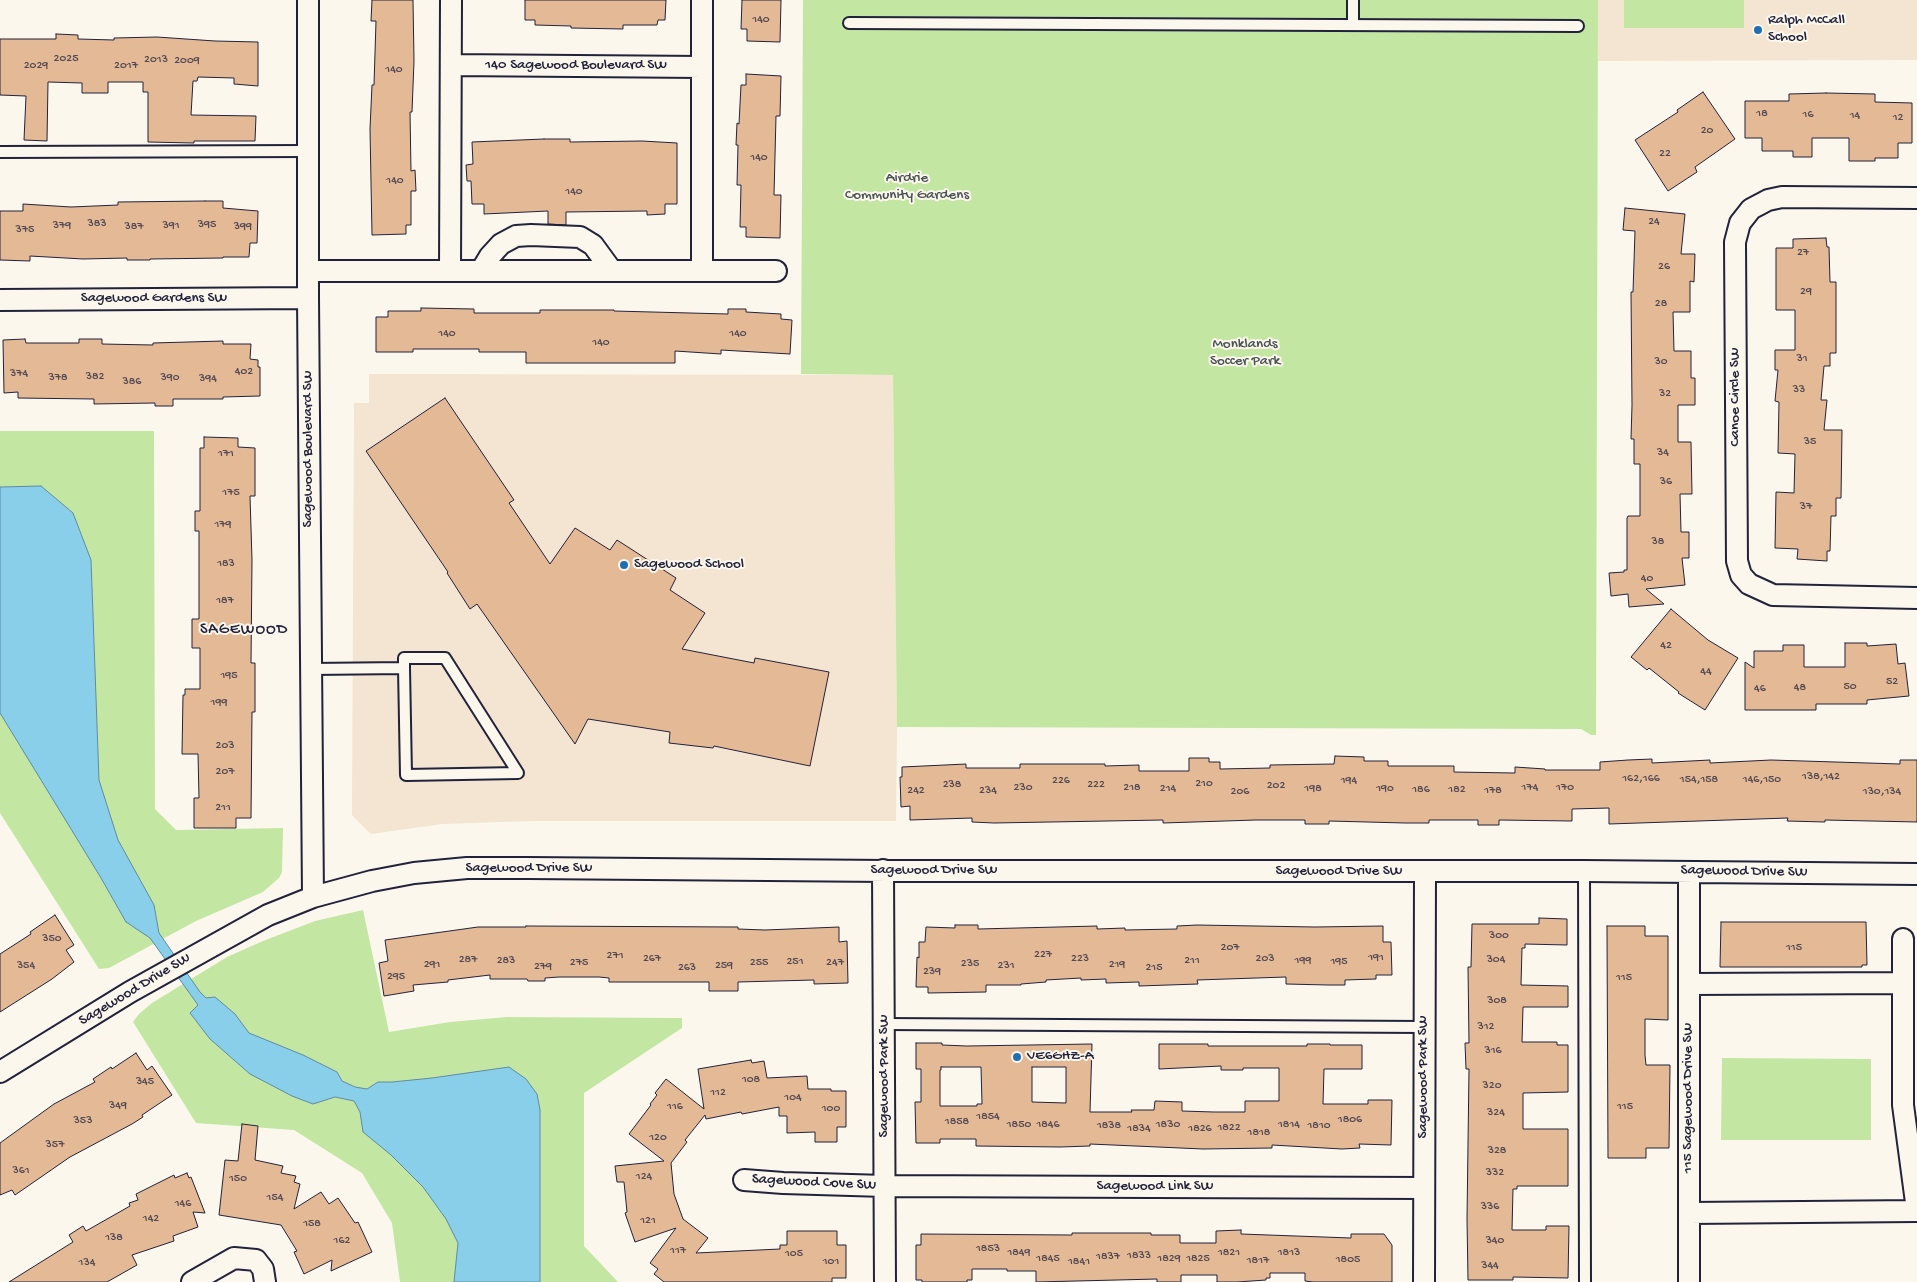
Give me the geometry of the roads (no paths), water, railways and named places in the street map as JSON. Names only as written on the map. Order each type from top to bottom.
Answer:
[{"type":"street","name":"Sagewood Boulevard SW","points":[[308,0],[308,298],[313,898]]},
{"type":"street","points":[[450,271],[451,0]]},
{"type":"street","points":[[702,0],[702,271]]},
{"type":"street","name":"140 Sagewood Boulevard SW","points":[[451,65],[702,67]]},
{"type":"street","name":"Canoe Circle SW","points":[[1917,198],[1782,197],[1768,200],[1751,209],[1740,223],[1734,242],[1737,561],[1741,574],[1749,584],[1773,595],[1917,598]]},
{"type":"street","points":[[481,271],[490,256],[501,244],[516,236],[531,235],[580,237],[593,245],[612,271]]},
{"type":"street","points":[[308,271],[776,271]]},
{"type":"street","name":"Sagewood Gardens SW","points":[[0,300],[308,298]]},
{"type":"street","name":"Sagewood Drive SW","points":[[0,1072],[130,992],[268,915],[313,898],[372,881],[414,873],[467,868],[1584,871],[1917,874]]},
{"type":"street","name":"Sagewood Park SW","points":[[883,870],[884,1282]]},
{"type":"street","name":"Sagewood Park SW","points":[[1424,1282],[1425,872]]},
{"type":"street","name":"115 Sagewood Drive SW","points":[[1689,872],[1689,1281]]},
{"type":"street","points":[[1689,1213],[1917,1210],[1903,983],[1903,939]]},
{"type":"street","points":[[1689,984],[1903,983]]},
{"type":"street","name":"Sagewood Cove SW","points":[[744,1180],[885,1186]]},
{"type":"street","name":"Sagewood Link SW","points":[[885,1186],[1424,1188]]},
{"type":"street","points":[[192,1282],[234,1258],[245,1258],[256,1260],[263,1269],[266,1278],[265,1282]]},
{"type":"lane","points":[[1353,0],[1353,25]]},
{"type":"lane","points":[[849,22],[1578,26]]},
{"type":"lane","points":[[0,152],[308,151]]},
{"type":"lane","points":[[404,658],[445,658],[518,772],[406,775],[404,668],[404,658]]},
{"type":"lane","points":[[311,669],[404,668]]},
{"type":"lane","points":[[1584,871],[1585,1282]]},
{"type":"lane","points":[[884,1024],[1424,1027]]},
{"type":"water","points":[[41,486],[73,513],[91,560],[99,780],[118,840],[154,905],[159,933],[200,992],[206,998],[215,997],[235,1014],[249,1033],[303,1055],[337,1072],[342,1081],[355,1087],[367,1089],[378,1082],[432,1078],[509,1067],[526,1079],[537,1094],[540,1110],[540,1282],[454,1282],[458,1243],[446,1219],[423,1187],[391,1155],[363,1132],[360,1112],[354,1101],[335,1097],[313,1104],[292,1096],[250,1074],[210,1039],[190,1013],[198,1005],[150,938],[126,922],[0,713],[0,487]]},
{"type":"place","name":"Ralph McCall School","points":[[1758,30]]},
{"type":"place","name":"Sagewood School","points":[[624,565]]},
{"type":"place","name":"VE6GHZ-A","points":[[1017,1057]]},
{"type":"district","name":"SAGEWOOD","points":[[244,631]]},
{"type":"park label","name":"Airdrie Community Gardens","points":[[907,188]]},
{"type":"park label","name":"Monklands Soccer Park","points":[[1245,354]]}]
